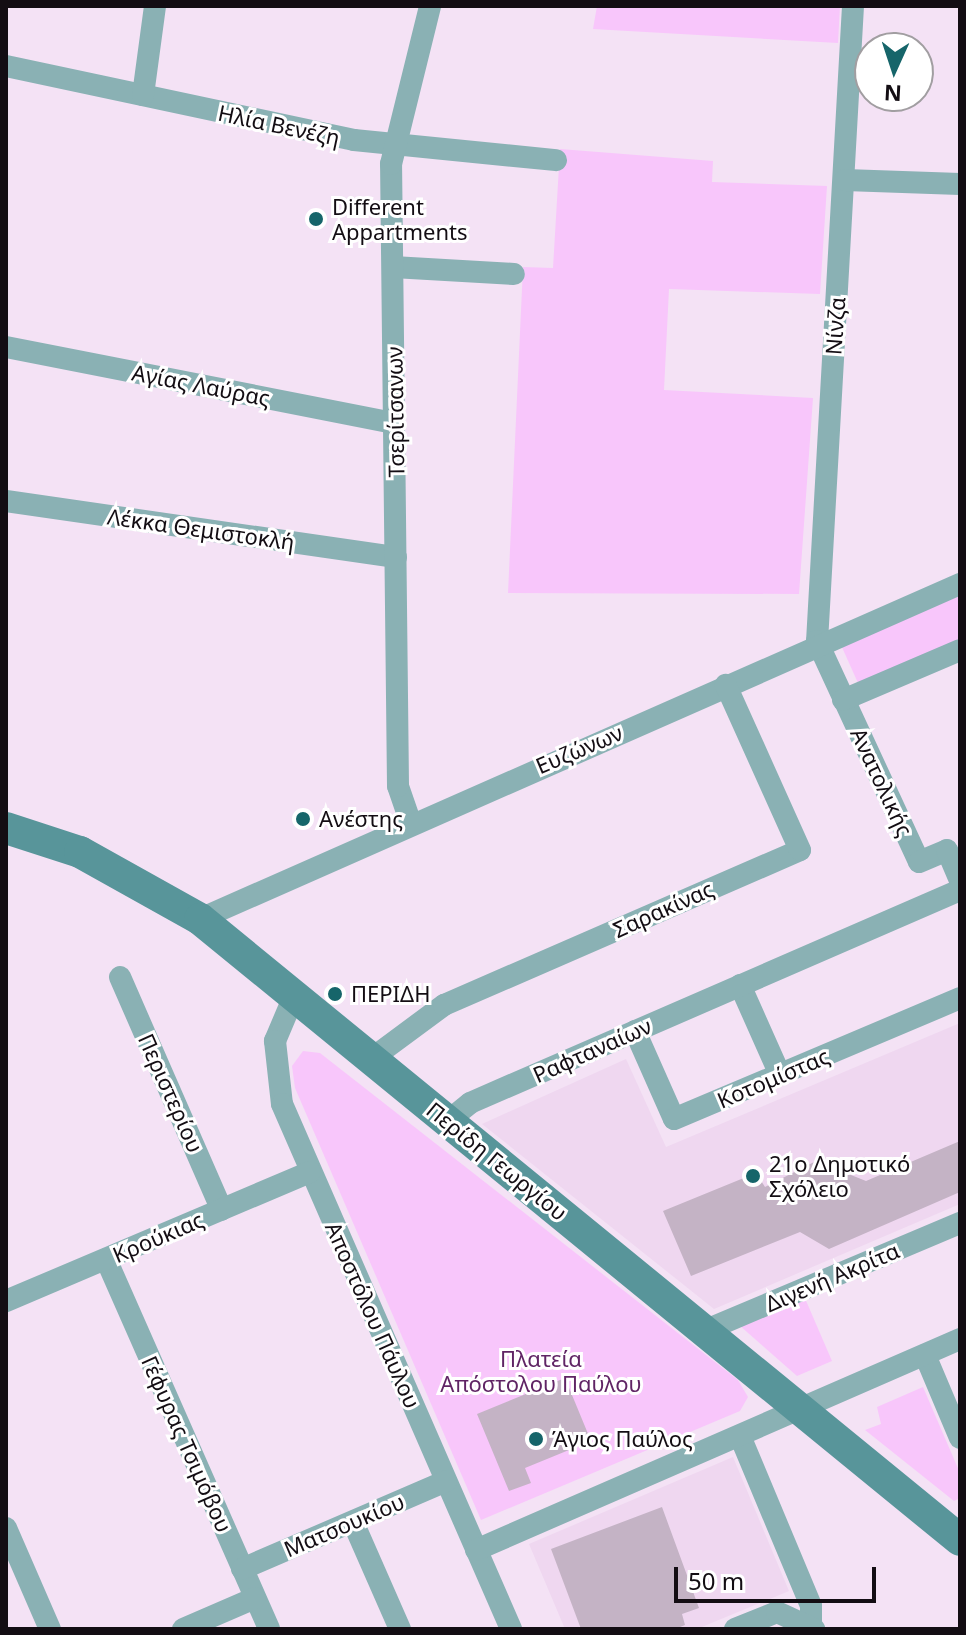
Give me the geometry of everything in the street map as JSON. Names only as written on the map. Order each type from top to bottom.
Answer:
[{"type":"street","points":[[143,95],[155,6]]},
{"type":"street","name":"Τσερίτσανων","points":[[410,821],[398,786],[393,146],[430,6]]},
{"type":"street","name":"Νίνζα","points":[[818,645],[853,6]]},
{"type":"street","name":"Ηλία Βενέζη","points":[[6,66],[393,146],[556,160]]},
{"type":"street","points":[[845,180],[960,184]]},
{"type":"street","points":[[393,267],[514,274]]},
{"type":"street","name":"Αγίας Λαύρας","points":[[6,347],[395,423]]},
{"type":"street","name":"Λέκκα Θεμιστοκλή","points":[[6,501],[396,557]]},
{"type":"street","name":"Ευζώνων","points":[[200,919],[410,821],[960,584]]},
{"type":"street","name":"Ανατολικής","points":[[818,645],[919,862],[953,847],[960,881]]},
{"type":"street","points":[[843,700],[960,650]]},
{"type":"street","name":"Σαρακίνας","points":[[371,1059],[444,1005],[800,850],[726,685]]},
{"type":"street","name":"Περίδη Γεωργίου","points":[[6,828],[80,852],[200,919],[960,1540]]},
{"type":"street","name":"Ραφταναίων","points":[[448,1121],[470,1103],[960,890]]},
{"type":"street","name":"Περιστερίου","points":[[120,977],[222,1210]]},
{"type":"street","points":[[740,985],[780,1075]]},
{"type":"street","name":"Αποστόλου Πάυλου","points":[[294,996],[278,1029],[274,1075],[310,1172],[511,1629]]},
{"type":"street","name":"Κοτομίστας","points":[[635,1031],[674,1119],[960,998]]},
{"type":"street","name":"Κρούκιας","points":[[6,1301],[310,1172]]},
{"type":"street","name":"Διγενή Ακρίτα","points":[[704,1331],[960,1223]]},
{"type":"street","name":"Γέφυρας Τσιμόβου","points":[[106,1259],[269,1629]]},
{"type":"street","points":[[476,1550],[960,1339]]},
{"type":"street","points":[[925,1355],[960,1438]]},
{"type":"street","points":[[735,1629],[777,1612],[813,1628],[811,1606],[740,1436]]},
{"type":"street","name":"Ματσουκίου","points":[[242,1569],[446,1481]]},
{"type":"street","points":[[353,1522],[400,1629]]},
{"type":"street","points":[[6,1528],[50,1629]]},
{"type":"street","points":[[183,1629],[255,1598]]},
{"type":"shaded area","name":"21ο Δημοτικό Σχόλειο","points":[[960,1023],[960,1204],[714,1309],[482,1124],[626,1059],[666,1147]]},
{"type":"shaded area","points":[[733,1457],[789,1591],[697,1629],[565,1629],[529,1544]]},
{"type":"green space","points":[[597,6],[840,6],[838,43],[593,29]]},
{"type":"green space","points":[[560,149],[713,161],[712,182],[827,186],[820,294],[669,289],[664,390],[813,398],[799,594],[508,593],[523,267],[553,268]]},
{"type":"green space","points":[[960,593],[960,639],[858,683],[841,645]]},
{"type":"green space","name":"Πλατεία Απόστολου Παύλου","points":[[303,1051],[320,1053],[738,1380],[748,1397],[740,1411],[481,1520],[295,1088],[292,1066]]},
{"type":"green space","points":[[804,1296],[832,1361],[797,1376],[739,1325]]},
{"type":"green space","points":[[923,1387],[960,1473],[960,1498],[954,1501],[865,1430],[881,1424],[877,1407]]},
{"type":"building","points":[[960,1141],[960,1192],[829,1249],[800,1232],[691,1276],[663,1211],[756,1173],[765,1187],[816,1161],[866,1181]]},
{"type":"building","points":[[565,1378],[591,1441],[525,1468],[531,1483],[509,1491],[477,1414]]},
{"type":"building","points":[[662,1507],[699,1608],[682,1614],[685,1625],[675,1629],[581,1629],[551,1549]]},
{"type":"place","name":"Different Appartments","points":[[316,219]]},
{"type":"place","name":"Ανέστης","points":[[303,819]]},
{"type":"place","name":"ΠΕΡΙΔΗ","points":[[335,994]]},
{"type":"place","name":"21ο Δημοτικό Σχόλειο","points":[[753,1176]]},
{"type":"place","name":"Άγιος Παύλος","points":[[536,1439]]}]
